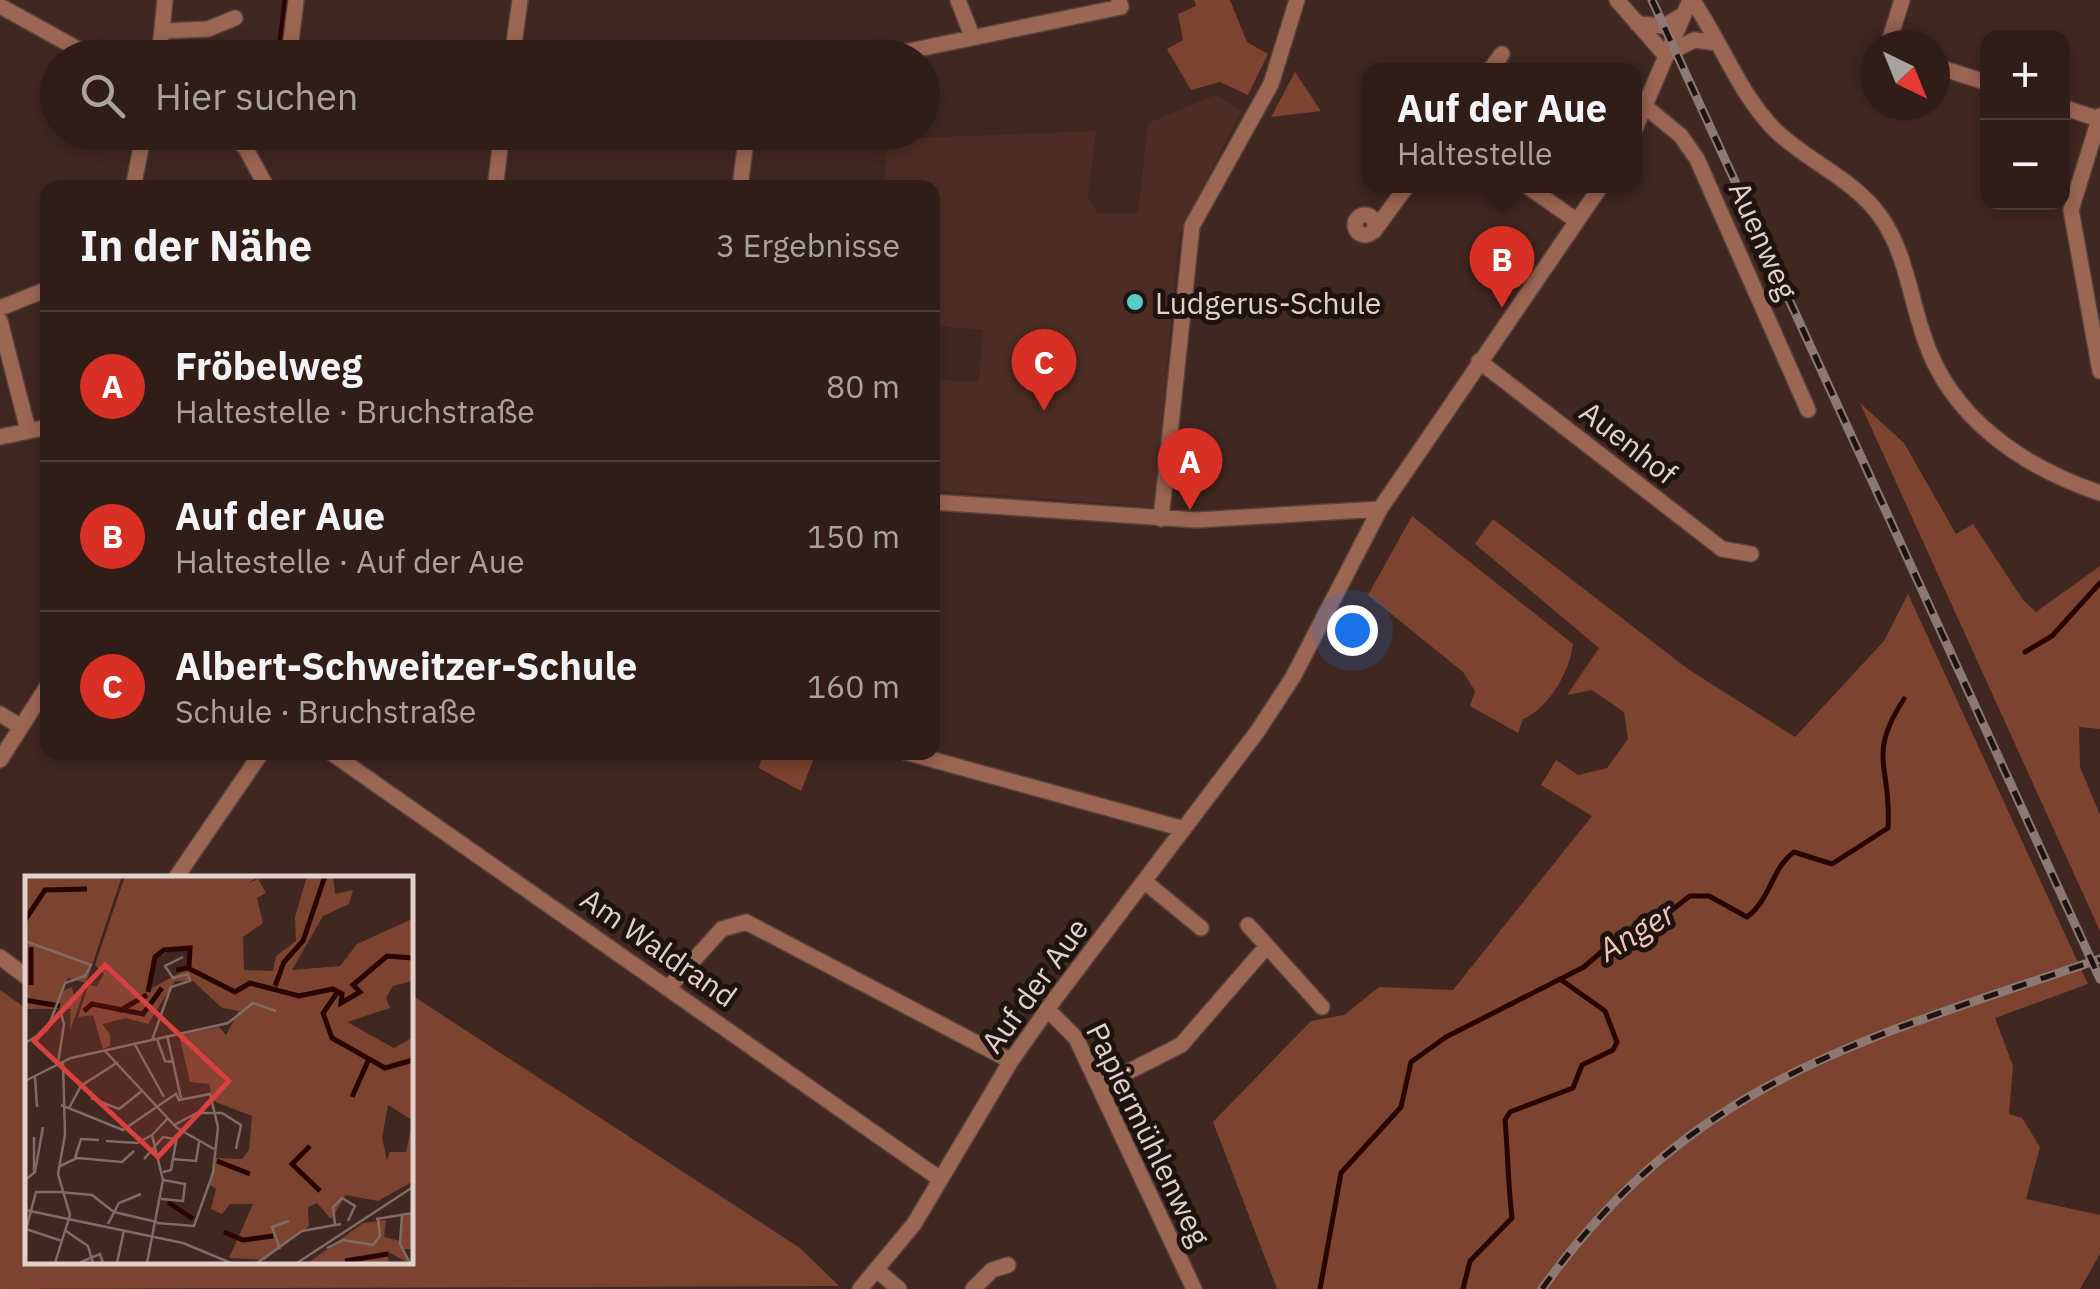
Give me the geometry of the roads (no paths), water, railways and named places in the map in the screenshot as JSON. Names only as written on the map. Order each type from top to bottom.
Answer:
[{"type":"street","points":[[163,40],[165,0]]},
{"type":"street","points":[[291,40],[296,0]]},
{"type":"street","points":[[514,40],[520,0]]},
{"type":"street","points":[[958,0],[972,36]]},
{"type":"street","points":[[940,43],[1121,7],[1119,0]]},
{"type":"street","points":[[1161,519],[1192,226],[1271,84],[1296,0]]},
{"type":"street","points":[[1617,0],[1666,56]]},
{"type":"street","points":[[1893,30],[1902,0]]},
{"type":"street","points":[[1637,24],[1664,26],[1688,5]]},
{"type":"street","points":[[1688,5],[1718,43],[1772,127],[1878,212],[1894,238],[1924,341],[1950,390],[1970,414],[2030,464],[2100,493]]},
{"type":"street","points":[[1642,117],[1688,5]]},
{"type":"street","points":[[0,6],[61,40]]},
{"type":"street","points":[[165,31],[208,29],[235,18]]},
{"type":"street","points":[[1666,56],[1682,43],[1718,43]]},
{"type":"street","points":[[1495,63],[1502,54]]},
{"type":"street","points":[[1950,71],[1980,80]]},
{"type":"street","name":"Auenweg","points":[[1647,108],[1680,136],[1697,159],[1808,410]]},
{"type":"street","points":[[2070,110],[2100,118],[2070,210],[2100,371]]},
{"type":"street","points":[[135,180],[140,150]]},
{"type":"street","points":[[248,150],[264,180]]},
{"type":"street","points":[[496,180],[500,150]]},
{"type":"street","points":[[741,180],[745,150]]},
{"type":"street","points":[[1374,231],[1402,193]]},
{"type":"street","points":[[1538,193],[1577,221]]},
{"type":"street","name":"Auf der Aue","points":[[860,1289],[914,1224],[1011,1061],[1047,1010],[1293,677],[1380,509],[1597,193]]},
{"type":"street","points":[[0,308],[40,292]]},
{"type":"street","points":[[0,322],[28,430]]},
{"type":"street","name":"Auenhof","points":[[1479,361],[1722,549],[1750,554]]},
{"type":"street","points":[[0,437],[40,428]]},
{"type":"street","points":[[940,503],[1216,520],[1380,509]]},
{"type":"street","points":[[0,760],[40,698]]},
{"type":"street","points":[[0,714],[22,728]]},
{"type":"street","points":[[177,876],[257,760]]},
{"type":"street","name":"Am Waldrand","points":[[348,760],[940,1180]]},
{"type":"street","points":[[934,760],[1184,829]]},
{"type":"street","points":[[1144,881],[1201,928]]},
{"type":"street","points":[[670,987],[722,929],[736,922],[750,923],[1011,1061]]},
{"type":"street","points":[[1248,925],[1322,1007]]},
{"type":"street","points":[[1100,1086],[1173,1052],[1204,1023],[1267,946]]},
{"type":"street","points":[[0,957],[25,976]]},
{"type":"street","name":"Papiermühlenweg","points":[[1047,1010],[1070,1029],[1194,1289]]},
{"type":"street","points":[[973,1289],[992,1270],[1008,1265]]},
{"type":"street","points":[[877,1270],[899,1289]]},
{"type":"waterway","points":[[280,40],[285,0]]},
{"type":"waterway","name":"Anger","points":[[2025,652],[2052,636],[2100,583]]},
{"type":"waterway","name":"Anger","points":[[1320,1289],[1341,1173],[1401,1107],[1411,1062],[1446,1037],[1584,967],[1608,946],[1629,943],[1690,896],[1709,896],[1747,917],[1794,852],[1832,864],[1888,828],[1883,749],[1904,699]]},
{"type":"waterway","name":"Anger","points":[[1463,1289],[1470,1261],[1512,1218],[1505,1120],[1510,1112],[1573,1088],[1582,1065],[1613,1050],[1617,1042],[1605,1011],[1560,979]]},
{"type":"railway","points":[[1652,0],[2100,979]]},
{"type":"railway","points":[[1542,1289],[1600,1217],[1660,1159],[1724,1112],[1791,1074],[1862,1042],[2100,959]]},
{"type":"place","name":"Ludgerus-Schule","points":[[1135,302]]},
{"type":"place","name":"Auf der Aue","points":[[1502,308]]},
{"type":"place","name":"Albert-Schweitzer-Schule","points":[[1044,411]]},
{"type":"place","name":"Fröbelweg","points":[[1190,510]]}]
